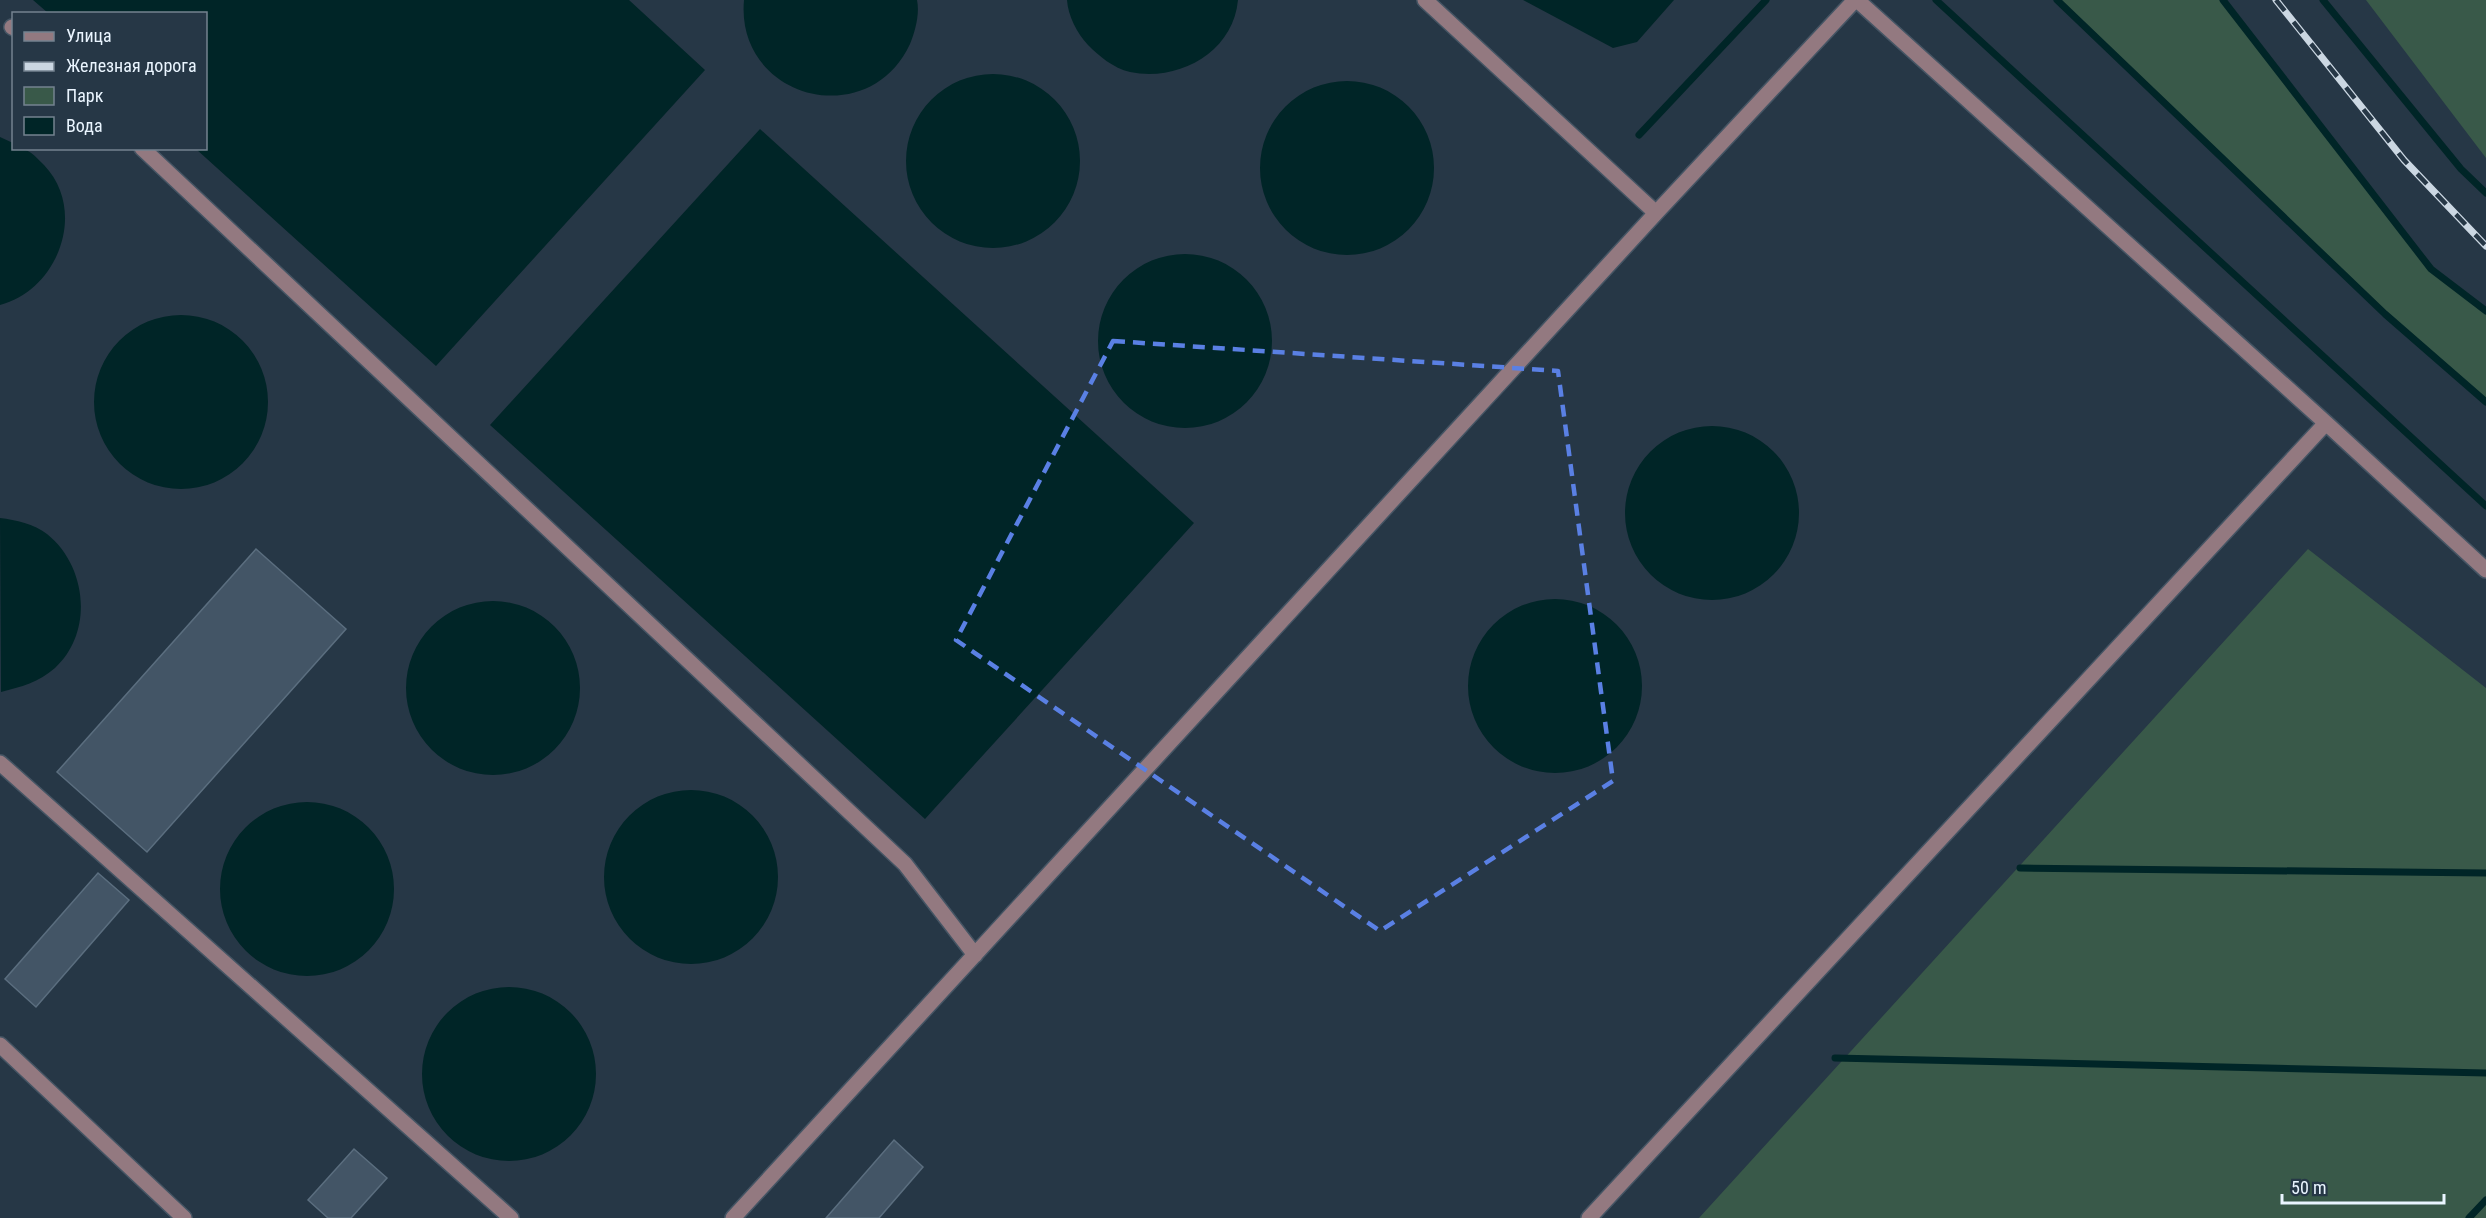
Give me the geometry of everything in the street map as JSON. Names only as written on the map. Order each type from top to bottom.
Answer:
[{"type":"lane","points":[[1425,0],[1656,213]]},
{"type":"lane","points":[[734,1218],[1656,213],[1856,0],[2486,570]]},
{"type":"lane","points":[[144,150],[905,864],[975,955]]},
{"type":"lane","points":[[1589,1218],[2326,423]]},
{"type":"lane","points":[[0,763],[511,1218]]},
{"type":"lane","points":[[0,1045],[184,1218]]},
{"type":"highlighted area","points":[[1113,341],[1558,371],[1613,781],[1380,931],[956,640]]},
{"type":"green space","points":[[2057,0],[2223,0],[2431,269],[2486,311],[2486,402],[2385,314]]},
{"type":"green space","points":[[2366,0],[2486,0],[2486,158]]},
{"type":"green space","points":[[2308,549],[2486,688],[2486,1218],[1699,1218]]},
{"type":"water","points":[[33,0],[629,0],[705,70],[436,366],[197,150],[207,150],[207,12],[47,12]]},
{"type":"water","points":[[744,0],[917,0],[918,5],[910,44],[890,72],[865,89],[837,95],[808,92],[781,81],[760,61],[747,34]]},
{"type":"water","points":[[1067,0],[1238,0],[1234,19],[1226,35],[1214,49],[1200,60],[1184,68],[1148,74],[1130,72],[1112,65],[1088,45],[1071,18]]},
{"type":"water","points":[[1523,0],[1674,0],[1637,42],[1613,48]]},
{"type":"water","points":[[993,74],[1026,81],[1041,89],[1054,100],[1065,113],[1073,128],[1080,161],[1073,194],[1065,209],[1054,222],[1041,233],[1026,241],[993,248],[960,241],[945,233],[932,222],[921,209],[913,194],[906,161],[913,128],[921,113],[932,100],[945,89],[960,81]]},
{"type":"water","points":[[1347,81],[1380,88],[1395,96],[1408,107],[1419,120],[1427,135],[1434,168],[1427,201],[1419,216],[1408,229],[1395,240],[1380,248],[1347,255],[1314,248],[1299,240],[1286,229],[1275,216],[1267,201],[1260,168],[1267,135],[1275,120],[1286,107],[1299,96],[1314,88]]},
{"type":"water","points":[[760,129],[1194,523],[925,819],[490,425]]},
{"type":"water","points":[[0,137],[12,143],[12,150],[26,150],[44,165],[57,184],[64,204],[65,226],[60,247],[51,266],[38,283],[20,297],[0,305]]},
{"type":"water","points":[[1185,254],[1218,261],[1233,269],[1246,280],[1257,293],[1265,308],[1272,341],[1265,374],[1257,389],[1246,402],[1233,413],[1218,421],[1185,428],[1152,421],[1137,413],[1124,402],[1113,389],[1105,374],[1098,341],[1105,308],[1113,293],[1124,280],[1137,269],[1152,261]]},
{"type":"water","points":[[181,315],[214,322],[229,330],[242,341],[253,354],[261,369],[268,402],[261,435],[253,450],[242,463],[229,474],[214,482],[181,489],[148,482],[133,474],[120,463],[109,450],[101,435],[94,402],[101,369],[109,354],[120,341],[133,330],[148,322]]},
{"type":"water","points":[[1712,426],[1745,433],[1760,441],[1773,452],[1784,465],[1792,480],[1799,513],[1792,546],[1784,561],[1773,574],[1760,585],[1745,593],[1712,600],[1679,593],[1664,585],[1651,574],[1640,561],[1632,546],[1625,513],[1632,480],[1640,465],[1651,452],[1664,441],[1679,433]]},
{"type":"water","points":[[0,518],[18,521],[36,528],[47,534],[60,547],[71,563],[81,600],[76,636],[67,653],[55,668],[23,686],[1,692]]},
{"type":"water","points":[[1555,599],[1588,606],[1603,614],[1616,625],[1627,638],[1635,653],[1642,686],[1635,719],[1627,734],[1616,747],[1603,758],[1588,766],[1555,773],[1522,766],[1507,758],[1494,747],[1483,734],[1475,719],[1468,686],[1475,653],[1483,638],[1494,625],[1507,614],[1522,606]]},
{"type":"water","points":[[493,601],[526,608],[541,616],[554,627],[565,640],[573,655],[580,688],[573,721],[565,736],[554,749],[541,760],[526,768],[493,775],[460,768],[445,760],[432,749],[421,736],[413,721],[406,688],[413,655],[421,640],[432,627],[445,616],[460,608]]},
{"type":"water","points":[[691,790],[724,797],[739,805],[752,816],[763,829],[771,844],[778,877],[771,910],[763,925],[752,938],[739,949],[724,957],[691,964],[658,957],[643,949],[630,938],[619,925],[611,910],[604,877],[611,844],[619,829],[630,816],[643,805],[658,797]]},
{"type":"water","points":[[307,802],[340,809],[355,817],[368,828],[379,841],[387,856],[394,889],[387,922],[379,937],[368,950],[355,961],[340,969],[307,976],[274,969],[259,961],[246,950],[235,937],[227,922],[220,889],[227,856],[235,841],[246,828],[259,817],[274,809]]},
{"type":"water","points":[[509,987],[542,994],[557,1002],[570,1013],[581,1026],[589,1041],[596,1074],[589,1107],[581,1122],[570,1135],[557,1146],[542,1154],[509,1161],[476,1154],[461,1146],[448,1135],[437,1122],[429,1107],[422,1074],[429,1041],[437,1026],[448,1013],[461,1002],[476,994]]},
{"type":"building","points":[[256,549],[346,629],[147,852],[57,772]]},
{"type":"building","points":[[98,873],[129,900],[36,1007],[5,979]]},
{"type":"building","points":[[894,1140],[923,1167],[879,1218],[826,1218]]},
{"type":"building","points":[[354,1149],[387,1178],[351,1218],[328,1218],[308,1200]]},
{"type":"waterway","points":[[1639,135],[1766,0]]},
{"type":"waterway","points":[[1936,0],[2486,506]]},
{"type":"waterway","points":[[2057,0],[2385,314],[2486,402]]},
{"type":"waterway","points":[[2223,0],[2431,269],[2486,311]]},
{"type":"waterway","points":[[2323,0],[2461,169],[2486,193]]},
{"type":"waterway","points":[[2020,868],[2486,873]]},
{"type":"waterway","points":[[1835,1058],[2486,1073]]},
{"type":"waterway","points":[[2469,1218],[2486,1200]]},
{"type":"railway","points":[[2276,0],[2404,160],[2486,246]]}]
